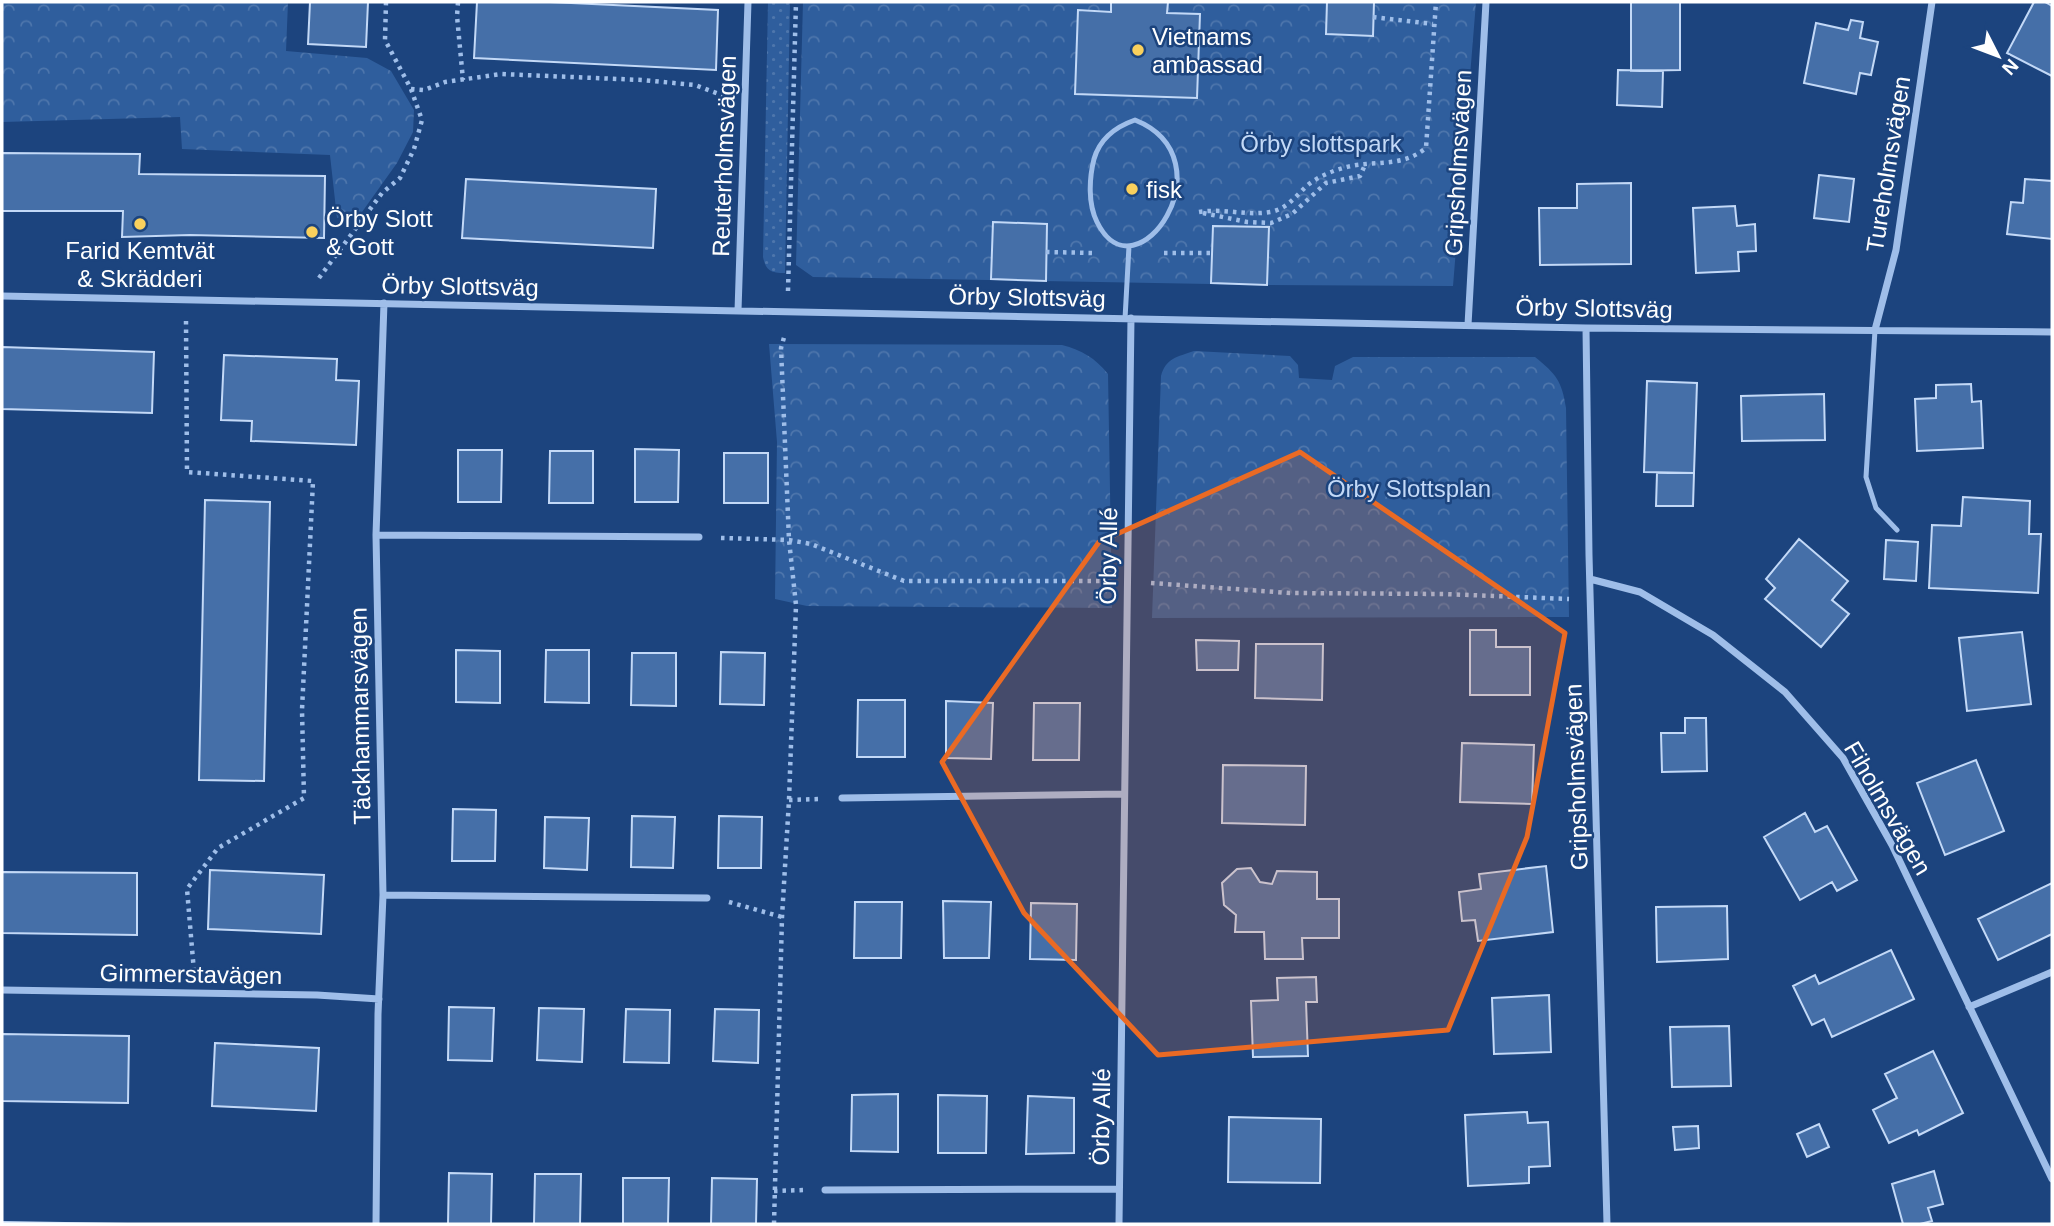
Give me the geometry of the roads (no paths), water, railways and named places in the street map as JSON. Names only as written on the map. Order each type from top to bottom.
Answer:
[{"type":"street","name":"Reuterholmsvägen","points":[[738,311],[748,2]]},
{"type":"street","name":"Gripsholmsvägen","points":[[1468,326],[1486,2]]},
{"type":"street","name":"Tureholmsvägen","points":[[1875,330],[1896,250],[1932,2]]},
{"type":"street","name":"Örby Slottsväg","points":[[2,296],[1468,326],[2052,332]]},
{"type":"street","name":"Täckhammarsvägen","points":[[376,1224],[383,895],[376,535],[384,303]]},
{"type":"street","name":"Örby Allé","points":[[1119,1224],[1128,318]]},
{"type":"street","name":"Gripsholmsvägen","points":[[1586,328],[1607,1224]]},
{"type":"street","points":[[376,535],[699,537]]},
{"type":"street","name":"Fiholmsvägen","points":[[1590,579],[1640,592],[1713,635],[1785,692],[1843,758],[1892,845],[2052,1179]]},
{"type":"street","points":[[842,798],[1124,794]]},
{"type":"street","points":[[383,895],[707,898]]},
{"type":"street","points":[[1969,1007],[2052,971]]},
{"type":"street","name":"Gimmerstavägen","points":[[2,990],[379,999]]},
{"type":"street","name":"Örby Allé","points":[[825,1190],[1119,1189]]},
{"type":"lane","points":[[1135,120],[1153,127],[1172,150],[1176,189],[1170,208],[1155,233],[1150,239],[1136,246],[1129,246],[1112,240],[1100,229],[1093,214],[1090,195],[1094,157],[1101,144],[1112,130],[1135,120]]},
{"type":"lane","points":[[1128,318],[1129,246]]},
{"type":"lane","points":[[1875,330],[1866,477],[1876,508],[1897,530]]},
{"type":"place","name":"Vietnams ambassad","points":[[1138,50]]},
{"type":"place","name":"fisk","points":[[1132,189]]},
{"type":"place","name":"Farid Kemtvät & Skrädderi","points":[[140,224]]},
{"type":"place","name":"Örby Slott & Gott","points":[[312,232]]},
{"type":"park label","name":"Örby slottspark","points":[[1321,143]]},
{"type":"park label","name":"Örby Slottsplan","points":[[1409,488]]}]
